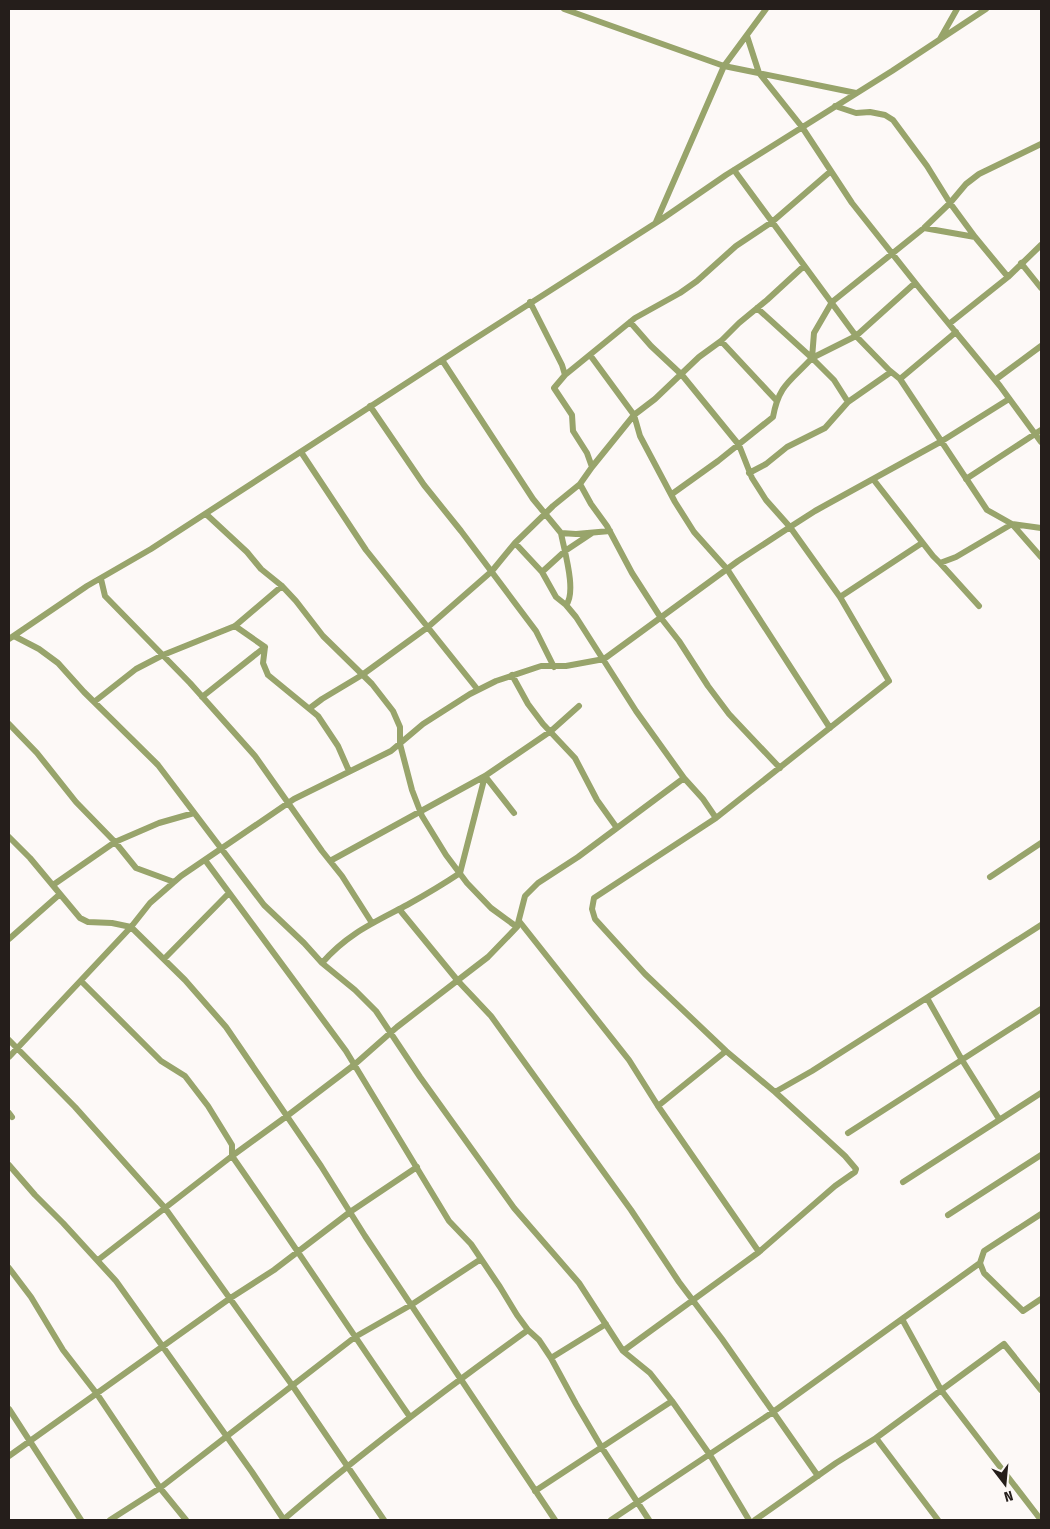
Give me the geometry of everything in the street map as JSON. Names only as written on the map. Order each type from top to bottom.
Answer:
[{"type":"street","points":[[564,9],[724,66],[856,93]]},
{"type":"street","points":[[656,222],[724,66],[766,9]]},
{"type":"street","points":[[939,40],[957,9]]},
{"type":"street","points":[[11,637],[100,579],[206,514],[530,302],[986,9]]},
{"type":"street","points":[[747,36],[759,73],[802,127],[852,203],[995,380],[1041,442]]},
{"type":"street","points":[[836,106],[856,113],[870,112],[885,115],[893,120],[927,166],[950,203],[1008,277]]},
{"type":"street","points":[[812,358],[814,333],[832,302],[924,228],[950,203],[966,184],[979,174],[1041,144]]},
{"type":"street","points":[[734,170],[856,336],[900,379],[987,510],[1012,524],[1041,557]]},
{"type":"street","points":[[592,467],[587,453],[573,431],[572,415],[554,388],[565,375],[630,322],[697,281],[736,246],[772,222],[831,171]]},
{"type":"street","points":[[924,228],[975,237]]},
{"type":"street","points":[[949,324],[1008,277],[1041,245]]},
{"type":"street","points":[[1022,263],[1041,288]]},
{"type":"street","points":[[310,708],[322,698],[362,675],[428,627],[492,571],[515,543],[580,484],[634,415],[682,375],[699,357],[721,341],[738,323],[804,266]]},
{"type":"street","points":[[672,494],[739,445],[773,417],[776,400],[785,384],[812,358],[856,336],[915,283]]},
{"type":"street","points":[[530,302],[562,365],[565,375]]},
{"type":"street","points":[[757,308],[834,380],[848,402]]},
{"type":"street","points":[[623,1351],[759,1252],[835,1186],[855,1172],[856,1169],[845,1156],[775,1092],[726,1051],[645,974],[595,919],[592,909],[594,898],[716,818],[890,681],[840,597],[790,527],[766,500],[749,473],[739,445],[682,375],[651,346],[630,322]]},
{"type":"street","points":[[900,379],[956,332]]},
{"type":"street","points":[[721,341],[776,400]]},
{"type":"street","points":[[995,380],[1041,346]]},
{"type":"street","points":[[590,355],[634,415],[640,436],[694,532],[727,569],[830,728]]},
{"type":"street","points":[[442,360],[533,499],[561,533],[571,586],[570,601],[566,605]]},
{"type":"street","points":[[749,473],[766,464],[788,447],[825,428],[848,402],[891,372]]},
{"type":"street","points":[[9,1057],[131,927],[150,903],[174,882],[288,803],[319,785],[391,751],[424,724],[478,690],[512,675],[541,666],[554,667],[604,659],[727,569],[790,527],[942,441],[1009,399]]},
{"type":"street","points":[[370,406],[424,485],[492,571],[536,632],[554,667]]},
{"type":"street","points":[[966,479],[1041,430]]},
{"type":"street","points":[[301,452],[366,550],[478,690]]},
{"type":"street","points":[[873,479],[932,556],[980,606]]},
{"type":"street","points":[[580,484],[610,531],[632,573],[661,618],[680,641],[708,686],[729,714],[780,768]]},
{"type":"street","points":[[206,514],[247,552],[261,569],[296,600],[323,636],[372,684],[393,711],[400,727],[400,744],[420,812],[446,855],[491,908],[518,924],[629,1060],[658,1106],[759,1252]]},
{"type":"street","points":[[940,563],[956,557],[1012,524],[1041,528]]},
{"type":"street","points":[[561,533],[610,531]]},
{"type":"street","points":[[542,572],[564,551],[593,532]]},
{"type":"street","points":[[515,543],[542,572],[556,597],[566,605],[604,659],[636,711],[684,778],[703,799],[716,818]]},
{"type":"street","points":[[840,597],[922,543]]},
{"type":"street","points":[[100,579],[105,596],[163,655],[255,756],[342,876],[372,923]]},
{"type":"street","points":[[94,702],[136,669],[163,655],[236,626],[282,586]]},
{"type":"street","points":[[236,626],[265,647]]},
{"type":"street","points":[[11,637],[39,649],[58,663],[94,702],[158,765],[264,905],[304,943],[322,964],[355,990],[376,1011],[420,1077],[514,1208],[579,1283],[623,1351],[650,1373],[672,1401],[710,1455],[749,1520]]},
{"type":"street","points":[[202,697],[265,647]]},
{"type":"street","points":[[265,647],[264,662],[268,675],[318,716],[338,746],[349,771]]},
{"type":"street","points":[[512,675],[528,704],[575,758],[597,800],[618,828]]},
{"type":"street","points":[[330,862],[485,776],[551,731],[579,706]]},
{"type":"street","points":[[9,724],[37,752],[76,802],[115,842],[136,868],[174,882]]},
{"type":"street","points":[[485,776],[514,813]]},
{"type":"street","points":[[322,964],[332,952],[359,930],[433,891],[460,873],[485,776]]},
{"type":"street","points":[[98,1260],[232,1156],[354,1065],[391,1032],[488,957],[518,924],[525,896],[538,883],[578,857],[684,778]]},
{"type":"street","points":[[53,885],[115,842],[159,822],[194,813]]},
{"type":"street","points":[[9,837],[30,858],[80,918],[88,922],[131,927],[185,980],[226,1027],[321,1166],[555,1520]]},
{"type":"street","points":[[990,877],[1041,843]]},
{"type":"street","points":[[206,860],[346,1051],[449,1221],[471,1244],[528,1330],[539,1340],[602,1448],[649,1520]]},
{"type":"street","points":[[164,959],[229,893]]},
{"type":"street","points":[[9,939],[60,894]]},
{"type":"street","points":[[399,909],[458,981],[491,1016],[631,1210],[679,1282],[694,1300],[818,1476]]},
{"type":"street","points":[[775,1092],[812,1071],[1041,925]]},
{"type":"street","points":[[81,981],[161,1061],[185,1076],[208,1106],[232,1145],[232,1156],[299,1251],[410,1417]]},
{"type":"street","points":[[927,998],[962,1060],[999,1119]]},
{"type":"street","points":[[848,1133],[1041,1009]]},
{"type":"street","points":[[9,1040],[75,1107],[165,1208],[292,1385],[384,1520]]},
{"type":"street","points":[[658,1106],[726,1051]]},
{"type":"street","points":[[903,1182],[1041,1093]]},
{"type":"street","points":[[948,1215],[1041,1155]]},
{"type":"street","points":[[9,1165],[116,1281],[227,1437],[283,1520],[347,1465],[528,1330]]},
{"type":"street","points":[[9,1456],[229,1299],[274,1270],[350,1212],[417,1166]]},
{"type":"street","points":[[611,1520],[773,1412],[980,1263],[984,1251],[1041,1214]]},
{"type":"street","points":[[110,1520],[160,1488],[355,1337],[412,1306],[482,1259]]},
{"type":"street","points":[[980,1263],[984,1273],[1023,1311],[1041,1299]]},
{"type":"street","points":[[9,1268],[31,1297],[63,1350],[97,1394],[160,1488],[186,1520]]},
{"type":"street","points":[[902,1319],[941,1390],[1041,1520]]},
{"type":"street","points":[[551,1358],[606,1324]]},
{"type":"street","points":[[756,1520],[876,1438],[1004,1344],[1041,1390]]},
{"type":"street","points":[[535,1491],[672,1401]]},
{"type":"street","points":[[9,1409],[81,1520]]},
{"type":"street","points":[[876,1438],[938,1520]]}]
